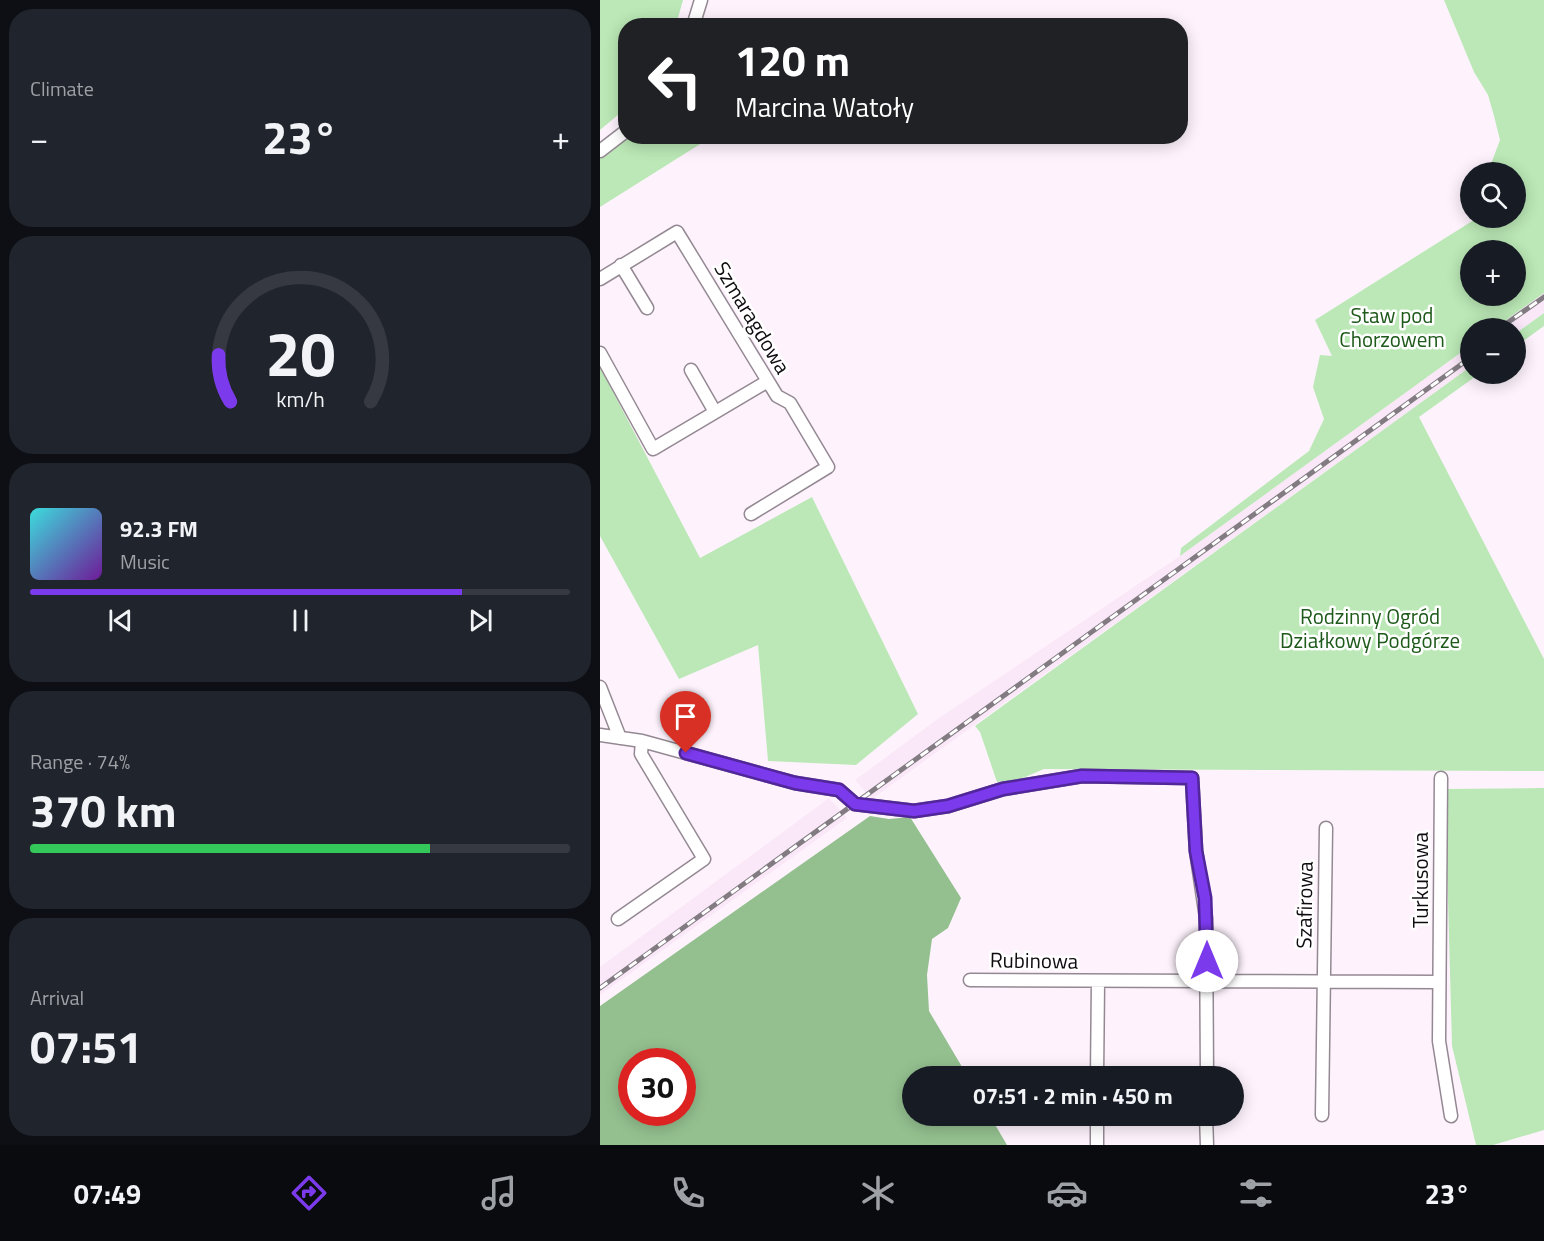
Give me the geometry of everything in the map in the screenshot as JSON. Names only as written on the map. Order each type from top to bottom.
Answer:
[{"type":"street","points":[[695,18],[701,0]]},
{"type":"street","points":[[600,151],[618,137]]},
{"type":"street","name":"Szmaragdowa","points":[[621,265],[677,232],[777,396],[790,404],[828,467],[752,514]]},
{"type":"street","points":[[600,279],[621,265],[647,308]]},
{"type":"street","points":[[600,353],[653,449],[768,381]]},
{"type":"street","points":[[691,370],[715,412]]},
{"type":"street","points":[[600,687],[620,738]]},
{"type":"street","points":[[600,735],[642,741],[794,783],[839,790],[855,804],[914,811],[948,806],[1003,789],[1082,776],[1192,778],[1196,851],[1205,898],[1206,1066]]},
{"type":"street","points":[[618,919],[704,859],[641,754],[642,741]]},
{"type":"street","name":"Turkusowa","points":[[1441,778],[1439,1041],[1451,1116]]},
{"type":"street","name":"Szafirowa","points":[[1322,1115],[1326,828]]},
{"type":"street","name":"Rubinowa","points":[[970,980],[1207,982]]},
{"type":"street","name":"Rubinowa","points":[[1097,1066],[1098,982]]},
{"type":"street","points":[[1207,982],[1439,982]]},
{"type":"street","points":[[1097,1126],[1097,1145]]},
{"type":"street","points":[[1206,1126],[1207,1145]]},
{"type":"shaded area","points":[[1544,293],[1544,313],[1526,326],[1526,318],[1509,318]]},
{"type":"shaded area","points":[[1460,353],[1460,374],[872,799],[855,780],[939,718],[1180,556]]},
{"type":"shaded area","points":[[829,798],[847,818],[600,995],[600,967]]},
{"type":"green space","points":[[600,0],[683,0],[678,18],[618,18],[618,115],[600,130]]},
{"type":"green space","name":"Staw pod Chorzowem","points":[[1444,0],[1544,0],[1544,293],[1526,306],[1526,240],[1460,240],[1460,306],[1526,306],[1509,318],[1460,318],[1460,353],[1180,556],[1181,548],[1309,451],[1324,419],[1313,387],[1320,355],[1332,356],[1315,320],[1461,228],[1526,228],[1526,162],[1492,162],[1500,140],[1488,95],[1474,72]]},
{"type":"green space","points":[[618,144],[700,144],[600,207],[600,157]]},
{"type":"green space","points":[[1544,313],[1544,326],[1526,339],[1526,326]]},
{"type":"green space","points":[[600,367],[700,558],[812,497],[918,714],[856,765],[768,761],[758,645],[679,679],[600,536]]},
{"type":"green space","name":"Rodzinny Ogród Działkowy Podgórze","points":[[1460,374],[1460,384],[1465,384],[1419,417],[1544,659],[1544,771],[1044,769],[1018,780],[997,782],[980,732],[975,726]]},
{"type":"green space","points":[[1544,788],[1544,1130],[1493,1145],[1476,1145],[1452,1046],[1445,789]]},
{"type":"green space","points":[[870,816],[889,819],[910,817],[961,898],[948,928],[932,939],[927,975],[929,1011],[962,1066],[902,1066],[902,1126],[996,1126],[1007,1145],[600,1145],[600,1006]]},
{"type":"railway","points":[[1514,318],[1544,297]]},
{"type":"railway","points":[[600,988],[1460,365]]},
{"type":"route","points":[[686,753],[795,783],[839,790],[855,804],[914,811],[948,806],[1003,789],[1082,776],[1192,778],[1196,851],[1205,898],[1207,961]]}]
